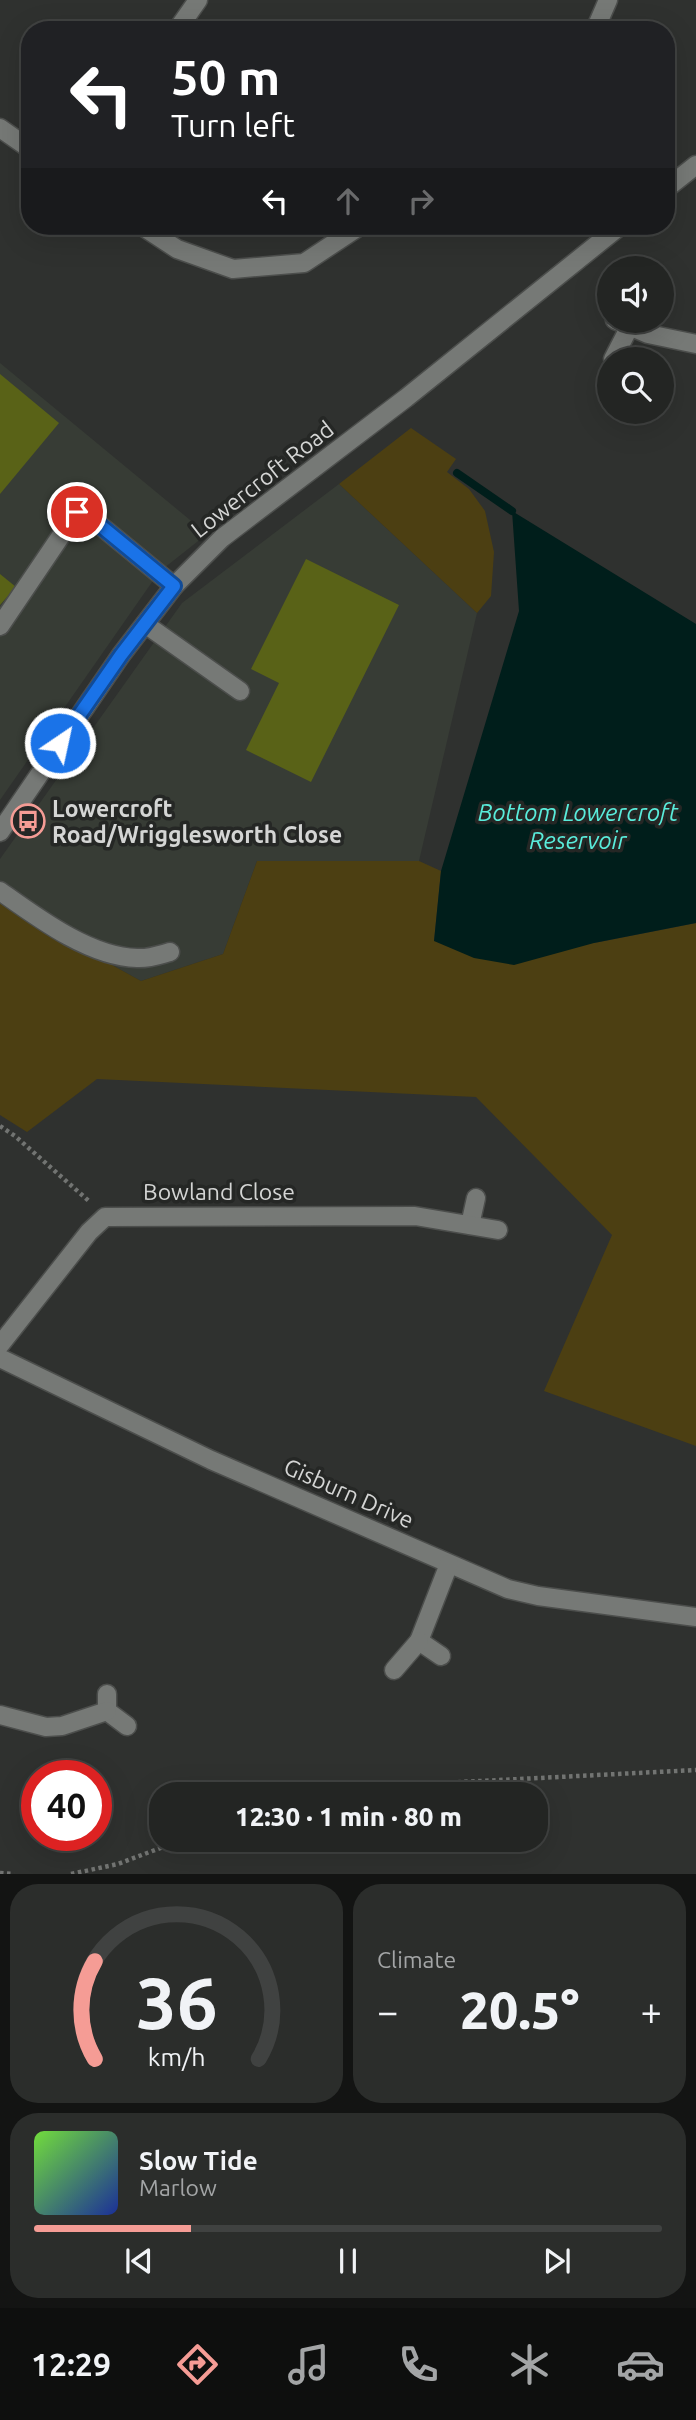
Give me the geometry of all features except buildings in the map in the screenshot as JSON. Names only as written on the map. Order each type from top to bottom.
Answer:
[{"type":"street","points":[[183,21],[198,0]]},
{"type":"street","points":[[599,21],[608,0]]},
{"type":"street","points":[[0,128],[21,143]]},
{"type":"street","points":[[675,182],[696,165]]},
{"type":"street","points":[[156,235],[177,249],[233,269],[304,263],[346,235]]},
{"type":"street","name":"Lowercroft Road","points":[[0,832],[121,655],[174,586],[222,538],[406,398],[609,235]]},
{"type":"street","points":[[646,333],[696,344]]},
{"type":"street","points":[[0,626],[77,512],[96,522],[174,586]]},
{"type":"street","points":[[145,624],[240,691]]},
{"type":"street","points":[[0,891],[39,918],[93,948],[121,957],[141,959],[170,952]]},
{"type":"street","points":[[470,1225],[476,1198]]},
{"type":"street","name":"Bowland Close","points":[[100,1221],[105,1217],[122,1216],[415,1216],[498,1230]]},
{"type":"street","points":[[0,1345],[100,1221]]},
{"type":"street","name":"Gisburn Drive","points":[[0,1358],[211,1460],[508,1589],[538,1596],[696,1617]]},
{"type":"street","points":[[394,1670],[419,1641],[449,1564]]},
{"type":"street","points":[[419,1641],[441,1656]]},
{"type":"street","points":[[0,1716],[46,1727],[62,1726],[107,1703],[127,1726]]},
{"type":"path","points":[[0,1126],[15,1136],[89,1202],[100,1221]]},
{"type":"path","points":[[460,1782],[696,1770]]},
{"type":"path","points":[[71,1874],[118,1864],[150,1852]]},
{"type":"path","points":[[0,1872],[15,1874]]},
{"type":"shaded area","points":[[0,363],[207,534],[159,572],[0,800]]},
{"type":"shaded area","points":[[411,428],[456,459],[447,472],[469,489],[485,511],[494,552],[491,596],[477,613],[339,484]]},
{"type":"shaded area","points":[[339,484],[477,613],[419,861],[257,861],[223,954],[141,981],[0,903],[0,859],[182,603]]},
{"type":"shaded area","points":[[257,861],[419,861],[441,871],[434,941],[594,943],[696,923],[696,1446],[544,1391],[612,1235],[476,1097],[97,1079],[27,1132],[0,1115],[0,903],[141,981],[223,954]]},
{"type":"water","name":"Bottom Lowercroft Reservoir","points":[[512,511],[696,624],[696,923],[594,943],[514,965],[474,958],[434,941],[441,871],[519,611]]},
{"type":"waterway","points":[[457,473],[512,511]]},
{"type":"place","name":"Lowercroft Road/Wrigglesworth Close","points":[[28,821]]},
{"type":"route","points":[[60,743],[121,655],[174,586],[96,522],[77,512]]}]
